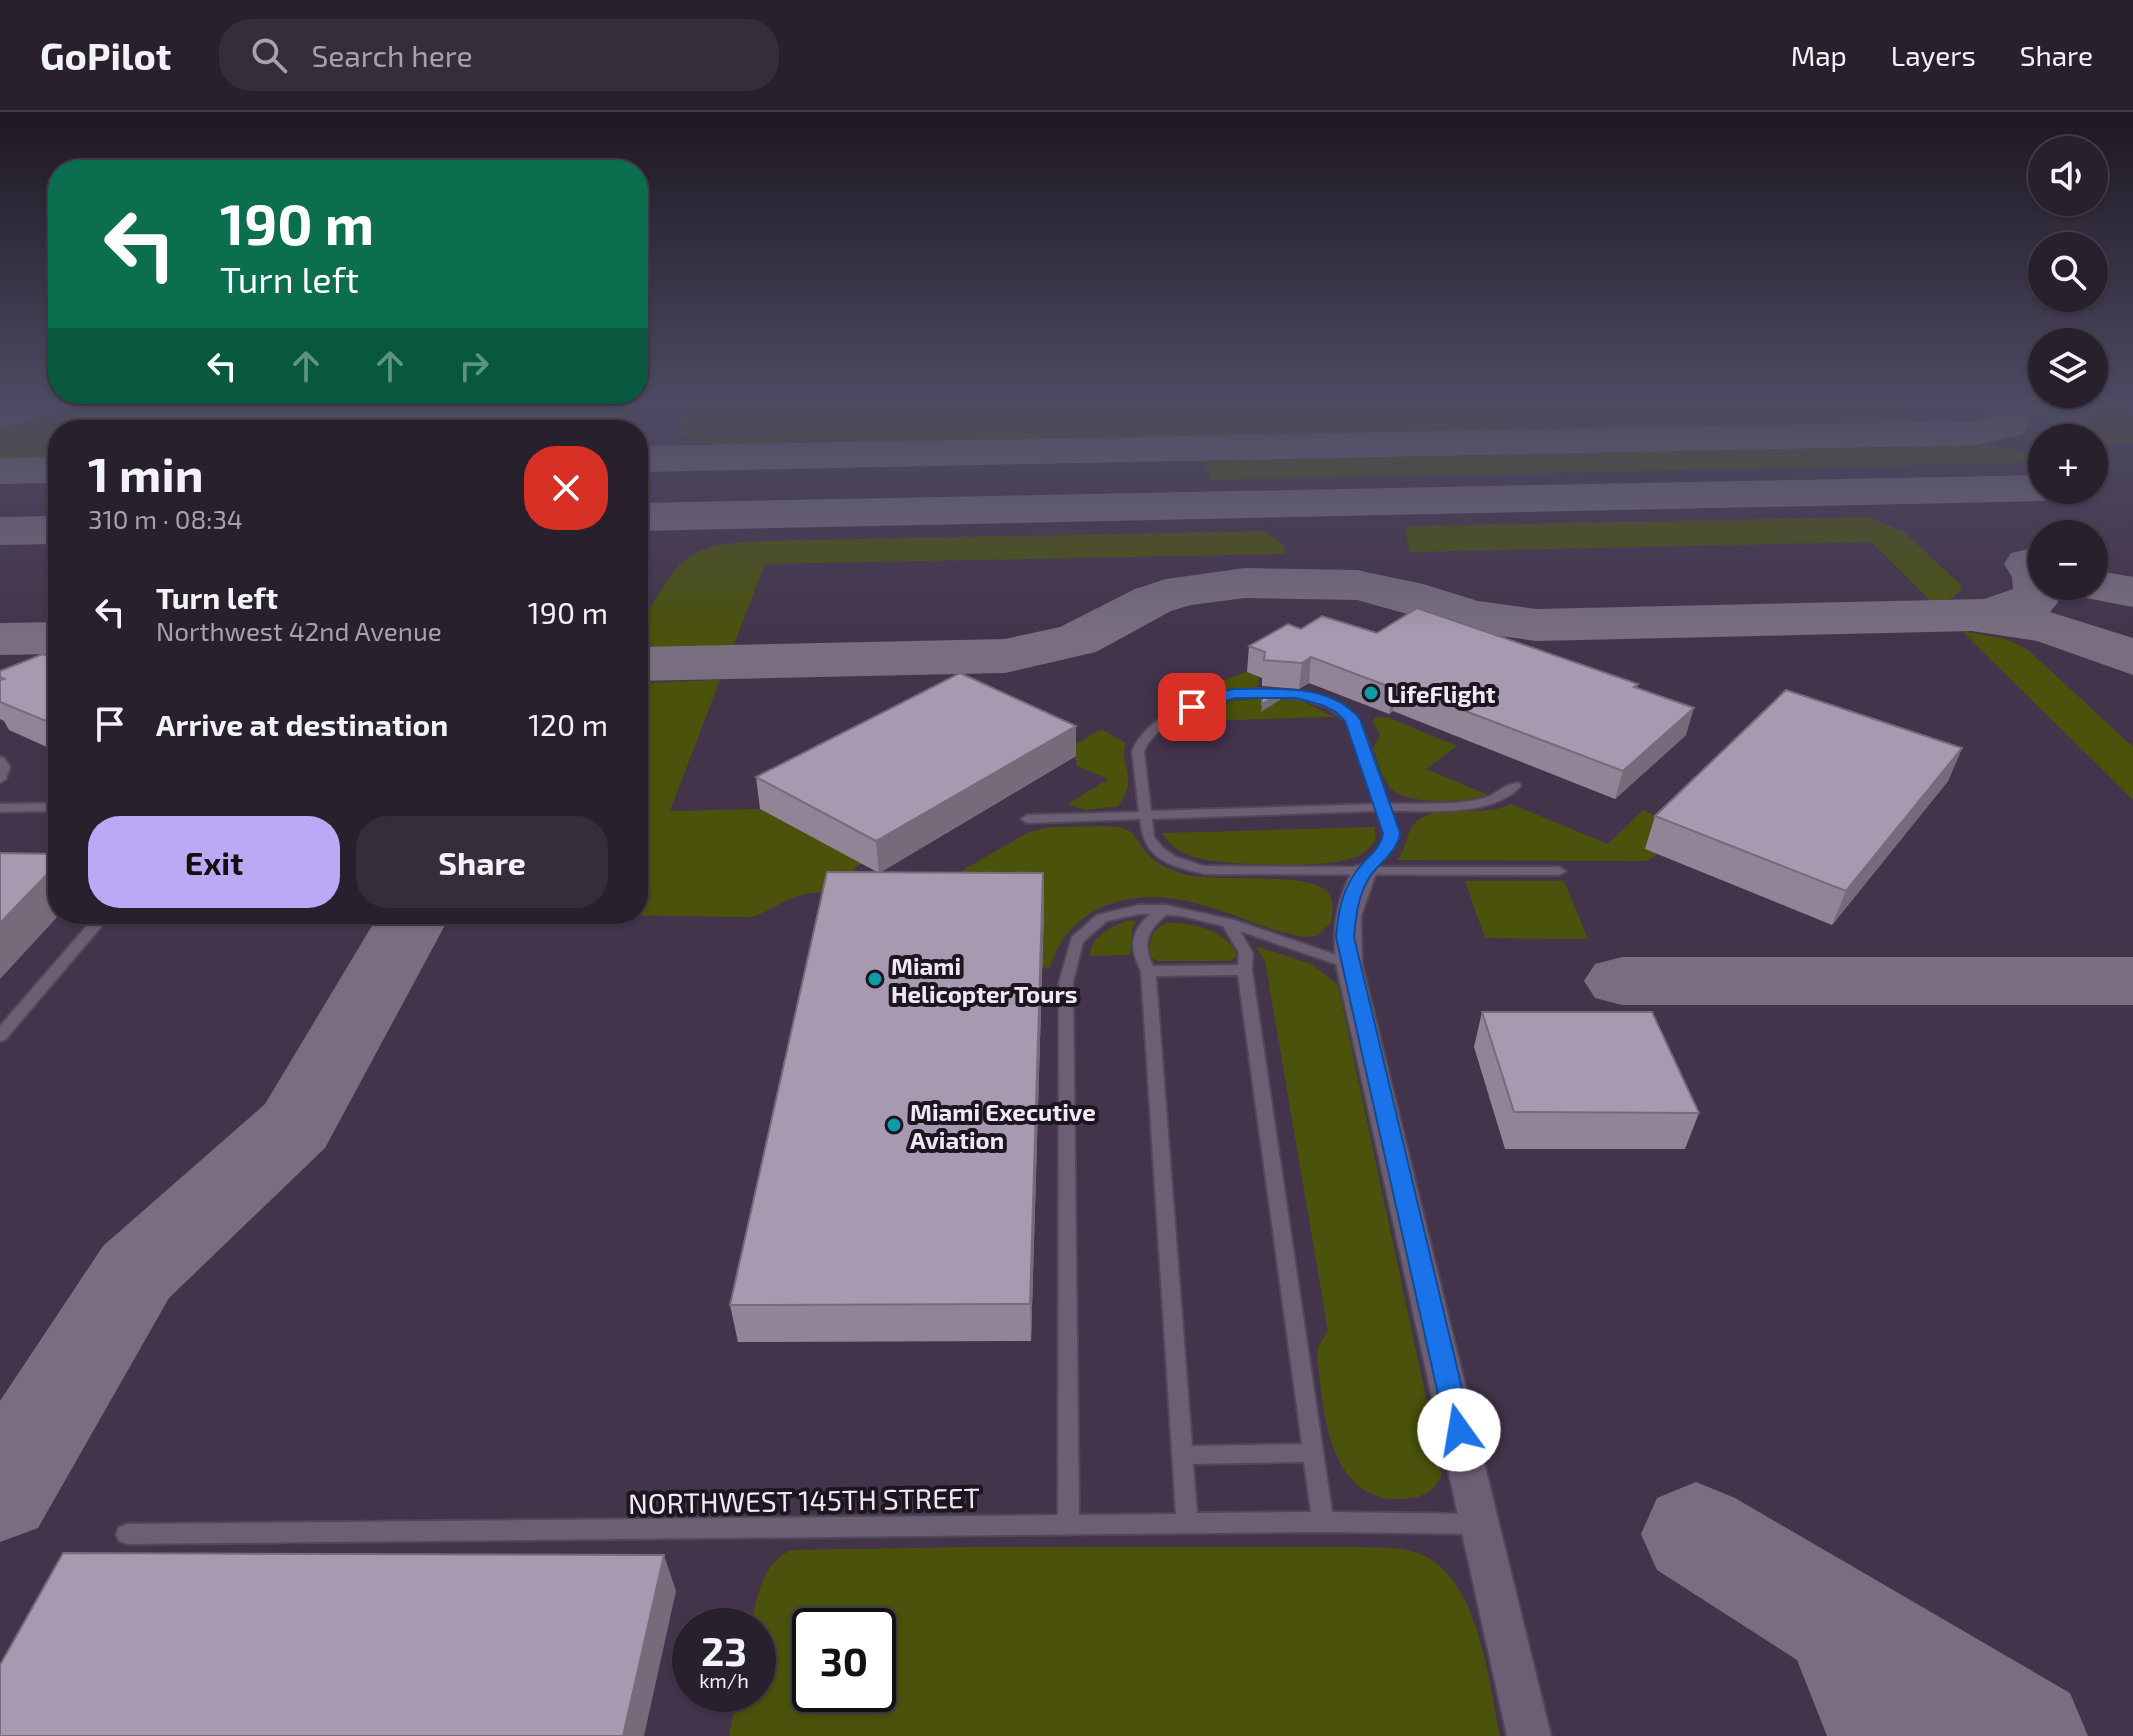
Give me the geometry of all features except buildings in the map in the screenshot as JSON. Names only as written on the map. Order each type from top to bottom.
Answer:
[{"type":"street","points":[[1365,871],[1354,889],[1347,912],[1345,937],[1349,964],[1529,1736]]},
{"type":"lane","points":[[1365,871],[1390,844],[1392,833],[1352,719],[1341,709],[1311,696],[1259,692],[1220,696],[1205,700],[1143,738],[1138,751],[1148,837],[1153,847],[1181,864],[1204,870],[1365,871],[1559,871]]},
{"type":"lane","points":[[0,761],[4,767],[0,779]]},
{"type":"lane","points":[[1027,819],[1384,809],[1485,803],[1502,797],[1515,786]]},
{"type":"lane","points":[[0,808],[48,807]]},
{"type":"lane","points":[[1069,1526],[1067,961],[1080,932],[1094,920],[1137,909],[1165,909],[1229,924],[1349,964]]},
{"type":"lane","points":[[1165,909],[1146,923],[1139,935],[1140,956],[1148,971],[1187,1524]]},
{"type":"lane","points":[[0,1036],[96,924]]},
{"type":"lane","points":[[1229,924],[1246,953],[1245,970],[1323,1522]]},
{"type":"lane","points":[[1148,971],[1245,970]]},
{"type":"lane","points":[[1181,1455],[1313,1453]]},
{"type":"lane","name":"NORTHWEST 145TH STREET","points":[[127,1534],[1323,1522],[1481,1524]]},
{"type":"shaded area","points":[[0,482],[48,482],[48,924],[648,924],[648,482],[2028,482],[2028,504],[2108,504],[2108,482],[2133,482],[2133,1736],[0,1736]]},
{"type":"green space","points":[[1868,517],[1904,532],[1962,586],[1957,594],[1945,600],[1931,601],[1871,542],[1410,552],[1405,531],[1410,526]]},
{"type":"green space","points":[[1264,531],[1283,544],[1286,554],[765,564],[732,649],[654,647],[648,644],[648,611],[682,562],[710,547],[757,541]]},
{"type":"green space","points":[[1962,631],[2005,639],[2027,649],[2133,747],[2133,800]]},
{"type":"green space","points":[[1247,672],[1259,677],[1258,687],[1207,692],[1187,684],[1222,681]]},
{"type":"green space","points":[[720,680],[670,811],[760,809],[862,863],[853,869],[875,882],[848,893],[812,893],[795,897],[750,917],[648,916],[648,683]]},
{"type":"green space","points":[[1228,701],[1302,701],[1335,717],[1190,721]]},
{"type":"green space","points":[[1387,717],[1457,746],[1426,769],[1488,795],[1435,801],[1406,797],[1395,792],[1388,785],[1373,749],[1380,735],[1373,721]]},
{"type":"green space","points":[[1101,729],[1126,743],[1124,757],[1128,786],[1118,806],[1085,810],[1068,804],[1108,779],[1077,766],[1075,757],[1065,751]]},
{"type":"green space","points":[[1511,804],[1608,844],[1643,810],[1663,819],[1658,854],[1647,861],[1397,860],[1413,825],[1427,815],[1488,810]]},
{"type":"green space","points":[[1108,826],[1128,830],[1153,860],[1183,874],[1313,884],[1328,892],[1332,900],[1331,923],[1316,936],[1304,937],[1191,902],[1147,897],[1125,900],[1087,915],[1071,929],[1059,946],[1050,968],[1042,967],[927,891],[1027,833],[1050,827]]},
{"type":"green space","points":[[1374,827],[1376,839],[1367,850],[1355,857],[1332,863],[1292,865],[1245,864],[1191,856],[1171,844],[1162,833]]},
{"type":"green space","points":[[1465,881],[1564,881],[1588,939],[1485,938]]},
{"type":"green space","points":[[1129,920],[1136,921],[1132,929],[1130,955],[1090,956],[1098,937]]},
{"type":"green space","points":[[1167,923],[1208,929],[1226,939],[1237,956],[1231,961],[1157,961],[1150,957],[1151,941],[1154,932]]},
{"type":"green space","points":[[1255,946],[1312,964],[1338,985],[1442,1473],[1432,1489],[1417,1497],[1379,1497],[1359,1486],[1334,1450],[1322,1402],[1317,1356],[1318,1347],[1328,1331],[1265,961]]},
{"type":"green space","points":[[975,1547],[1358,1547],[1413,1551],[1440,1566],[1456,1585],[1468,1607],[1485,1661],[1500,1736],[729,1736],[734,1712],[776,1712],[776,1608],[755,1608],[762,1582],[781,1556],[791,1550]]},
{"type":"taxiway","points":[[648,517],[2028,488]]},
{"type":"taxiway","points":[[0,531],[48,530]]},
{"type":"taxiway","points":[[648,664],[1005,656],[1077,640],[1153,600],[1184,590],[1245,583],[1357,585],[1405,595],[1472,616],[1536,625],[1984,615],[2020,607],[2032,600]]},
{"type":"taxiway","points":[[2108,588],[2133,592]]},
{"type":"taxiway","points":[[1975,616],[2056,630],[2133,658]]},
{"type":"taxiway","points":[[0,639],[48,638]]},
{"type":"taxiway","points":[[0,1493],[136,1272],[295,1126],[409,924]]},
{"type":"taxiway","points":[[1622,981],[2133,981]]},
{"type":"taxiway","points":[[1696,1534],[2027,1736]]},
{"type":"taxiway","points":[[1840,1622],[1888,1736]]},
{"type":"place","name":"LifeFlight","points":[[1371,693]]},
{"type":"place","name":"Miami Helicopter Tours","points":[[875,979]]},
{"type":"place","name":"Miami Executive Aviation","points":[[894,1125]]},
{"type":"route","points":[[1192,707],[1205,700],[1235,694],[1279,692],[1311,696],[1341,709],[1352,719],[1358,733],[1392,833],[1390,844],[1365,871],[1354,889],[1347,912],[1345,937],[1459,1430]]}]
